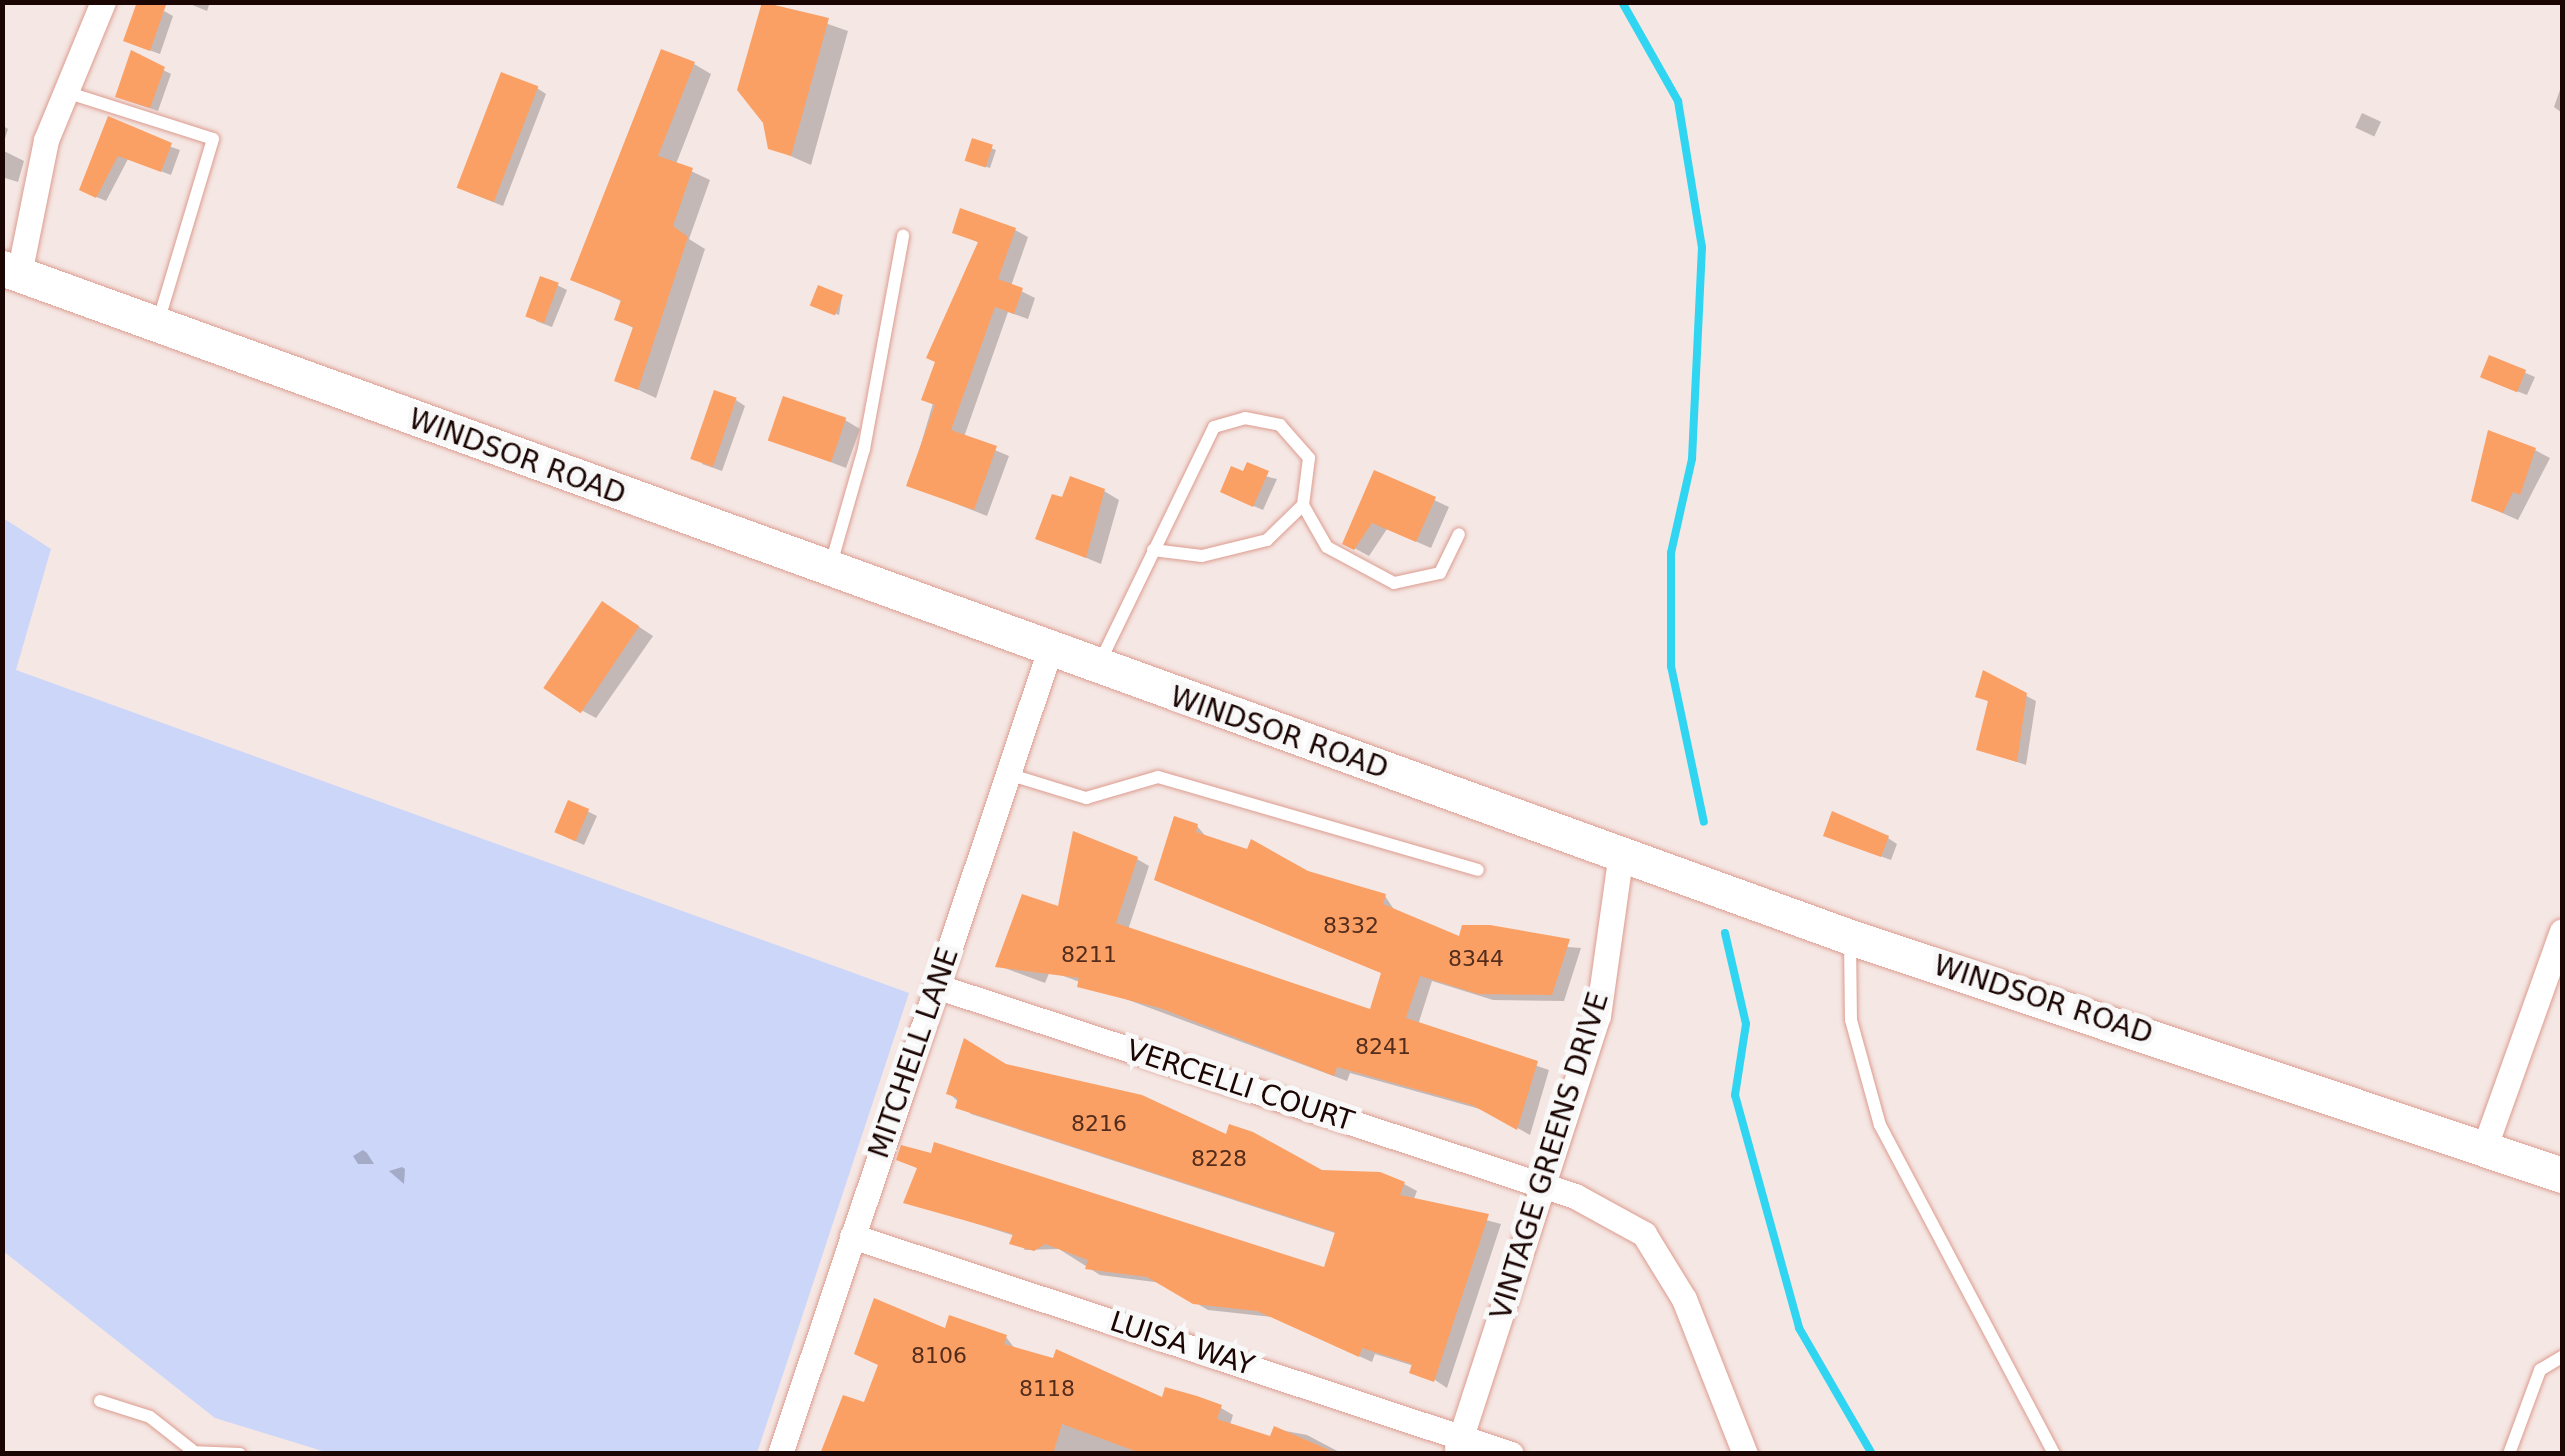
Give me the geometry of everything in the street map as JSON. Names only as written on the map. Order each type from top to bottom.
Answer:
[{"type":"main road","name":"WINDSOR ROAD","points":[[11,271],[1097,670],[1850,937],[2485,1146],[2562,1175]]},
{"type":"street","points":[[11,271],[46,140],[103,2]]},
{"type":"street","name":"MITCHELL LANE","points":[[780,1454],[1048,652]]},
{"type":"street","name":"VINTAGE GREENS DRIVE","points":[[1458,1445],[1598,1016],[1621,854]]},
{"type":"street","points":[[2485,1146],[2562,932]]},
{"type":"street","name":"VERCELLI COURT","points":[[936,986],[1544,1185],[1644,1234],[1684,1299],[1745,1454]]},
{"type":"street","name":"LUISA WAY","points":[[852,1236],[1458,1445],[1511,1454]]},
{"type":"lane","points":[[66,92],[213,139],[157,325]]},
{"type":"lane","points":[[829,571],[864,449],[903,236]]},
{"type":"lane","points":[[1097,670],[1214,427],[1245,418],[1280,425],[1309,458],[1303,505],[1327,547],[1394,583],[1440,573],[1459,534]]},
{"type":"lane","points":[[1153,550],[1202,556],[1267,540],[1303,505]]},
{"type":"lane","points":[[1008,774],[1086,798],[1158,778],[1478,870]]},
{"type":"lane","points":[[1850,937],[1851,1020],[1880,1125],[2054,1454]]},
{"type":"lane","points":[[2509,1454],[2540,1370],[2562,1357]]},
{"type":"lane","points":[[100,1401],[150,1417],[189,1452],[240,1454]]},
{"type":"shaded area","points":[[3,518],[51,549],[16,670],[909,993],[757,1453],[329,1453],[215,1418],[3,1251]]},
{"type":"building","points":[[137,2],[167,2],[150,51],[123,41]]},
{"type":"building","points":[[762,2],[829,18],[791,156],[768,149],[763,123],[737,90]]},
{"type":"building","points":[[661,49],[695,62],[658,156],[693,168],[673,226],[688,237],[638,390],[614,381],[633,327],[614,320],[621,300],[570,280]]},
{"type":"building","points":[[131,50],[165,67],[150,108],[115,97]]},
{"type":"building","points":[[501,72],[538,86],[494,202],[457,188]]},
{"type":"building","points":[[108,116],[172,143],[161,172],[118,156],[96,198],[79,190]]},
{"type":"building","points":[[972,138],[993,145],[986,168],[965,161]]},
{"type":"building","points":[[960,208],[1016,228],[998,279],[1023,288],[1014,314],[995,307],[951,430],[997,446],[974,510],[906,486],[935,405],[921,400],[935,362],[926,358],[978,242],[952,233]]},
{"type":"building","points":[[540,276],[559,283],[544,323],[525,316]]},
{"type":"building","points":[[818,285],[843,295],[835,316],[810,305]]},
{"type":"building","points":[[2489,355],[2526,370],[2517,392],[2480,377]]},
{"type":"building","points":[[714,390],[737,398],[713,467],[690,459]]},
{"type":"building","points":[[783,396],[846,418],[831,462],[768,440]]},
{"type":"building","points":[[2488,430],[2536,448],[2520,495],[2513,492],[2503,513],[2471,501]]},
{"type":"building","points":[[1247,462],[1269,471],[1253,507],[1220,492],[1231,466],[1243,471]]},
{"type":"building","points":[[1374,470],[1436,497],[1416,542],[1372,523],[1354,550],[1342,544]]},
{"type":"building","points":[[1070,476],[1105,489],[1086,558],[1035,539],[1052,494],[1062,497]]},
{"type":"building","points":[[602,601],[639,626],[581,713],[543,688]]},
{"type":"building","points":[[1983,670],[2027,693],[2017,762],[1976,750],[1988,701],[1975,697]]},
{"type":"building","points":[[568,800],[589,809],[575,841],[554,832]]},
{"type":"building","points":[[1832,811],[1889,836],[1881,857],[1823,836]]},
{"type":"building","points":[[1174,816],[1198,824],[1196,832],[1247,849],[1251,839],[1308,871],[1386,894],[1383,904],[1459,936],[1462,925],[1490,925],[1570,939],[1552,995],[1478,994],[1420,976],[1406,1018],[1538,1061],[1517,1130],[1472,1105],[1337,1067],[1334,1076],[1160,1008],[1077,987],[1079,978],[995,967],[1022,894],[1058,906],[1073,831],[1138,857],[1116,923],[1370,1009],[1381,973],[1154,880]]},
{"type":"building","points":[[964,1038],[1006,1064],[1142,1095],[1226,1134],[1229,1124],[1253,1132],[1322,1170],[1380,1172],[1405,1182],[1400,1195],[1489,1214],[1434,1382],[1409,1373],[1412,1364],[1362,1348],[1359,1357],[1257,1311],[1193,1304],[1147,1277],[1085,1269],[1088,1260],[1045,1244],[1034,1251],[1009,1244],[1013,1234],[903,1203],[917,1168],[896,1160],[901,1145],[931,1153],[934,1142],[1324,1267],[1335,1232],[955,1108],[958,1098],[946,1094]]},
{"type":"building","points":[[874,1298],[945,1328],[949,1315],[1007,1335],[1004,1344],[1053,1358],[1056,1349],[1162,1397],[1165,1387],[1197,1396],[1222,1405],[1217,1419],[1270,1436],[1274,1426],[1338,1454],[1143,1454],[1062,1424],[1053,1454],[820,1454],[843,1395],[864,1402],[878,1365],[854,1354]]},
{"type":"waterway","points":[[1622,2],[1678,101],[1702,247],[1692,459],[1671,553],[1671,666],[1704,822]]},
{"type":"waterway","points":[[1725,933],[1746,1024],[1735,1095],[1799,1328],[1872,1454]]}]
